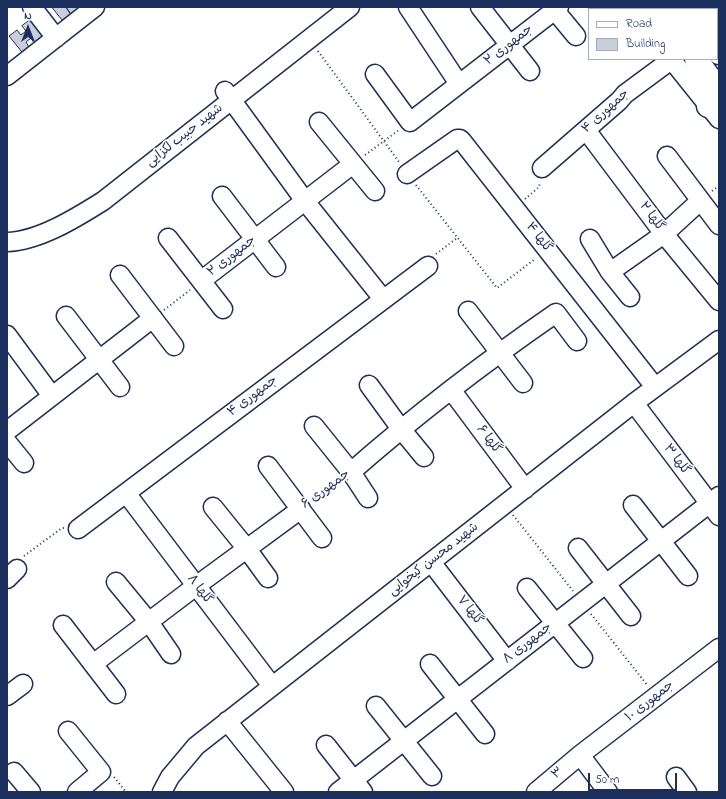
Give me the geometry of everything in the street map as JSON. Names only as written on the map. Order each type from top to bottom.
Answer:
[{"type":"main road","points":[[696,60],[716,102]]},
{"type":"street","points":[[32,7],[56,38]]},
{"type":"street","points":[[7,76],[96,7]]},
{"type":"street","name":"شهید حبیب لکزایی","points":[[7,230],[14,230],[48,219],[73,206],[231,99],[331,7]]},
{"type":"street","name":"شهید حبیب لکزایی","points":[[7,242],[16,242],[53,230],[103,201],[350,7]]},
{"type":"street","points":[[408,7],[459,84]]},
{"type":"street","points":[[480,7],[530,71]]},
{"type":"street","points":[[555,8],[576,36]]},
{"type":"street","name":"جمهوری ۲","points":[[410,122],[555,8]]},
{"type":"street","points":[[671,60],[716,102]]},
{"type":"street","name":"جمهوری ۴","points":[[542,168],[619,101],[625,94],[671,60]]},
{"type":"street","points":[[375,74],[410,122]]},
{"type":"street","points":[[7,249],[63,231],[87,220],[231,99],[305,201],[383,299]]},
{"type":"street","points":[[319,122],[374,191]]},
{"type":"street","name":"گلها ۲","points":[[586,130],[664,234],[719,301]]},
{"type":"street","name":"گلها ۴","points":[[407,174],[457,139],[460,139],[655,387]]},
{"type":"street","points":[[667,156],[719,225]]},
{"type":"street","name":"جمهوری ۲","points":[[202,280],[353,164]]},
{"type":"street","points":[[222,196],[276,267]]},
{"type":"street","points":[[610,272],[664,234],[700,200]]},
{"type":"street","points":[[168,238],[223,308]]},
{"type":"street","points":[[590,239],[610,272],[630,297]]},
{"type":"street","name":"جمهوری ۴","points":[[78,529],[428,266]]},
{"type":"street","points":[[120,275],[174,346]]},
{"type":"street","points":[[468,311],[523,383]]},
{"type":"street","name":"جمهوری ۶","points":[[351,472],[401,429],[452,391],[499,352],[556,313],[577,341]]},
{"type":"street","points":[[66,316],[120,387]]},
{"type":"street","points":[[7,431],[153,318]]},
{"type":"street","points":[[7,335],[52,396]]},
{"type":"street","name":"شهید محسن کیخوایی","points":[[162,792],[170,777],[196,746],[655,387],[719,340]]},
{"type":"street","points":[[369,385],[401,429],[424,457]]},
{"type":"street","name":"گلها ۶","points":[[452,391],[525,489]]},
{"type":"street","name":"گلها ۳","points":[[634,404],[716,505]]},
{"type":"street","points":[[314,426],[351,472],[368,498]]},
{"type":"street","points":[[7,442],[24,463]]},
{"type":"street","points":[[268,466],[322,538]]},
{"type":"street","name":"گلها ۸","points":[[126,493],[272,686]]},
{"type":"street","points":[[633,505],[688,576]]},
{"type":"street","name":"جمهوری ۸","points":[[338,792],[358,786],[404,741],[661,541],[716,505]]},
{"type":"street","points":[[214,507],[247,548],[268,578]]},
{"type":"street","name":"جمهوری ۶","points":[[93,664],[301,509]]},
{"type":"street","points":[[578,548],[631,616]]},
{"type":"street","name":"گلها ۷","points":[[431,562],[507,661]]},
{"type":"street","points":[[116,582],[149,622],[171,654]]},
{"type":"street","points":[[527,588],[583,658]]},
{"type":"street","points":[[63,625],[116,694]]},
{"type":"street","name":"جمهوری ۱۰","points":[[580,755],[719,648]]},
{"type":"street","points":[[430,664],[485,734]]},
{"type":"street","points":[[7,696],[23,684]]},
{"type":"street","points":[[376,706],[432,776]]},
{"type":"street","points":[[227,721],[284,792]]},
{"type":"street","points":[[68,731],[101,772],[77,792]]},
{"type":"street","points":[[326,745],[358,786]]},
{"type":"street","points":[[580,755],[608,792]]},
{"type":"street","name":"۳","points":[[536,792],[580,755]]},
{"type":"street","points":[[14,772],[31,792]]},
{"type":"street","points":[[676,777],[687,792]]},
{"type":"path","points":[[353,164],[410,122]]},
{"type":"path","points":[[514,207],[539,187],[542,168]]},
{"type":"path","points":[[428,266],[431,257],[458,238]]},
{"type":"path","points":[[497,288],[547,250]]},
{"type":"path","name":"جمهوری ۲","points":[[153,318],[202,280]]},
{"type":"path","name":"جمهوری ۶","points":[[301,509],[351,472]]},
{"type":"path","points":[[12,574],[21,558],[62,528],[78,529]]},
{"type":"building","points":[[52,7],[66,7],[73,17],[65,23]]},
{"type":"building","points":[[66,7],[82,7],[73,17]]},
{"type":"building","points":[[30,20],[43,36],[34,43],[31,38],[26,42],[29,47],[22,52],[9,36],[17,30],[21,35],[26,31],[22,26]]}]
